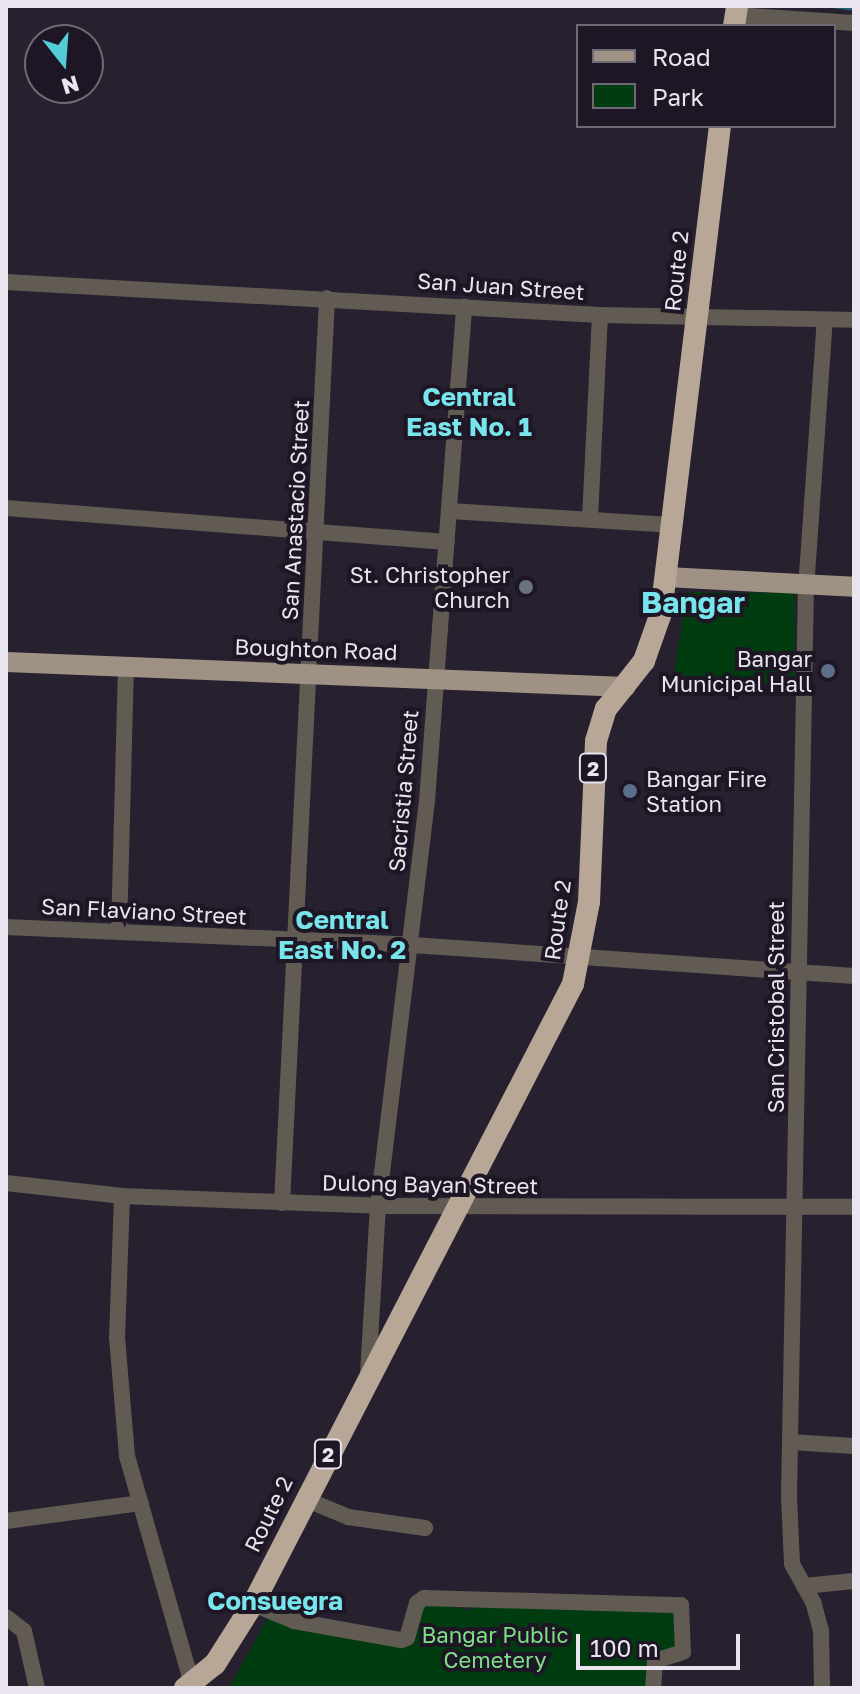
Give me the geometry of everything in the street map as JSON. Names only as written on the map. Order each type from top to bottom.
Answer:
[{"type":"highway","name":"Route 2","points":[[190,1687],[215,1664],[253,1604],[368,1374],[557,1018],[581,958],[589,902],[594,751],[606,709],[625,687],[653,643],[666,577],[720,128]]},
{"type":"main road","points":[[666,577],[806,589],[854,587]]},
{"type":"main road","name":"Boughton Road","points":[[6,662],[625,687]]},
{"type":"street","points":[[736,16],[854,23]]},
{"type":"street","name":"San Juan Street","points":[[6,282],[600,315],[854,320]]},
{"type":"street","name":"San Anastacio Street","points":[[282,1203],[292,941],[310,673],[327,298]]},
{"type":"street","name":"Sacristia Street","points":[[368,1374],[378,1206],[412,945],[450,511],[464,306]]},
{"type":"street","points":[[590,519],[600,315]]},
{"type":"street","name":"San Cristobal Street","points":[[822,1688],[821,1631],[790,1550],[790,1442],[798,1207],[797,973],[806,589],[825,320]]},
{"type":"street","points":[[6,508],[315,528],[447,542]]},
{"type":"street","points":[[450,511],[671,525]]},
{"type":"street","points":[[119,932],[126,666]]},
{"type":"street","name":"San Flaviano Street","points":[[6,927],[412,945],[854,976]]},
{"type":"street","name":"Dulong Bayan Street","points":[[6,1183],[122,1196],[378,1206],[854,1207]]},
{"type":"street","points":[[122,1196],[117,1337],[128,1464],[190,1687]]},
{"type":"street","points":[[790,1442],[854,1446]]},
{"type":"street","points":[[305,1499],[348,1517],[425,1528]]},
{"type":"street","points":[[6,1521],[141,1503]]},
{"type":"street","points":[[804,1586],[854,1581]]},
{"type":"street","points":[[253,1604],[294,1621],[401,1640],[407,1638],[417,1603],[424,1598],[681,1605],[683,1652],[655,1661],[653,1688]]},
{"type":"street","points":[[6,1617],[24,1631],[37,1688]]},
{"type":"green space","points":[[687,592],[795,593],[795,685],[673,679]]},
{"type":"green space","name":"Bangar Public Cemetery","points":[[420,1603],[472,1610],[472,1603],[677,1608],[676,1653],[650,1659],[649,1688],[229,1688],[267,1619],[408,1644]]},
{"type":"waterway","points":[[833,6],[854,9]]},
{"type":"place","name":"St. Christopher Church","points":[[526,587]]},
{"type":"place","name":"Bangar Municipal Hall","points":[[828,671]]},
{"type":"place","name":"Bangar Fire Station","points":[[630,791]]},
{"type":"district","name":"Central East No. 1","points":[[469,412]]},
{"type":"district","name":"Bangar","points":[[693,602]]},
{"type":"district","name":"Central East No. 2","points":[[342,935]]},
{"type":"district","name":"Consuegra","points":[[275,1601]]}]
